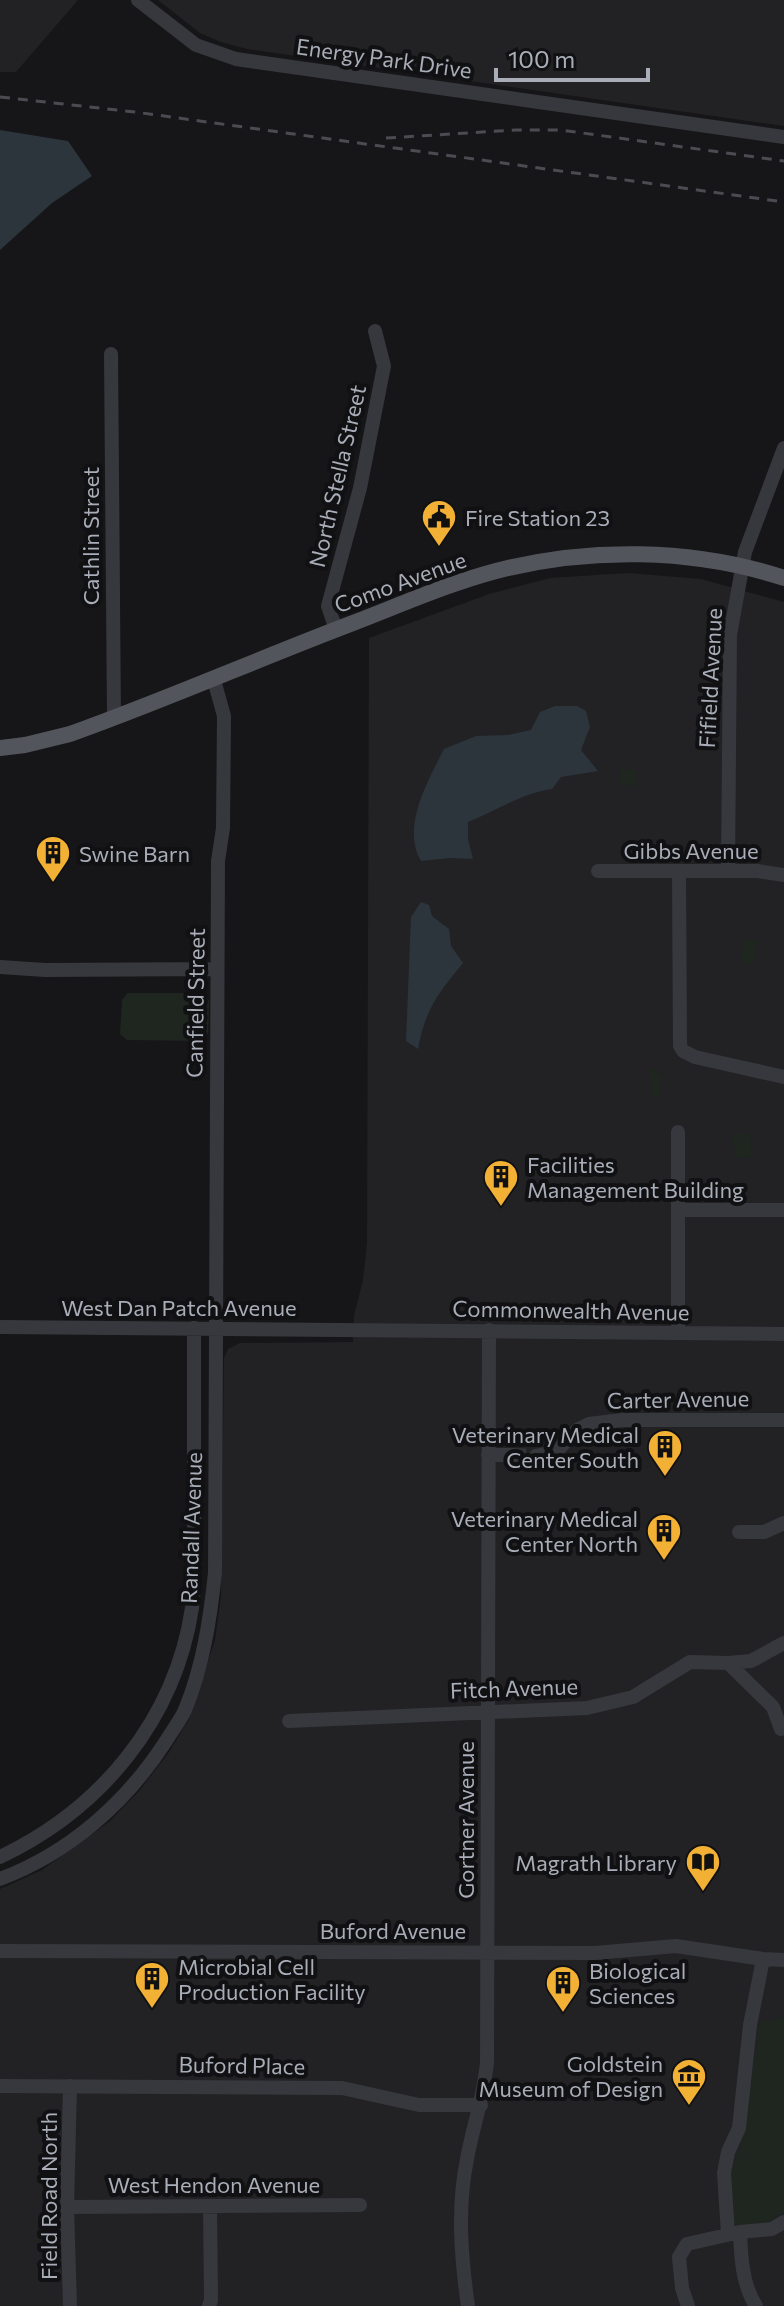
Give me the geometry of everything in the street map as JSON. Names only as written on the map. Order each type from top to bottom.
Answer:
[{"type":"main road","name":"Como Avenue","points":[[0,748],[49,740],[114,718],[471,578],[534,563],[634,555],[689,558],[784,578]]},
{"type":"street","name":"Energy Park Drive","points":[[138,0],[196,45],[236,59],[784,137]]},
{"type":"street","name":"North Stella Street","points":[[336,630],[328,606],[360,488],[384,366],[375,331]]},
{"type":"street","name":"Cathlin Street","points":[[111,354],[114,718]]},
{"type":"street","name":"Fifield Avenue","points":[[728,871],[730,635],[745,552],[784,448]]},
{"type":"street","name":"Canfield Street","points":[[214,680],[224,716],[223,828],[218,861],[215,1328]]},
{"type":"street","name":"Gibbs Avenue","points":[[598,871],[728,871],[784,875]]},
{"type":"street","points":[[679,871],[679,1042],[683,1051],[695,1057],[784,1077]]},
{"type":"street","points":[[0,967],[45,970],[217,969]]},
{"type":"street","points":[[678,1132],[678,1333]]},
{"type":"street","points":[[679,1210],[784,1210]]},
{"type":"street","name":"West Dan Patch Avenue","points":[[0,1327],[357,1331]]},
{"type":"street","name":"Randall Avenue","points":[[0,1857],[35,1840],[94,1794],[141,1740],[181,1658],[194,1582],[194,1328]]},
{"type":"street","name":"Randall Avenue","points":[[0,1879],[44,1859],[108,1812],[136,1783],[184,1713],[200,1668],[215,1573],[215,1328]]},
{"type":"street","name":"Gortner Avenue","points":[[468,2306],[462,2256],[462,2194],[487,2062],[489,1330]]},
{"type":"street","name":"Commonwealth Avenue","points":[[357,1331],[784,1334]]},
{"type":"street","name":"Carter Avenue","points":[[536,1456],[557,1451],[577,1430],[589,1424],[622,1420],[784,1420]]},
{"type":"street","points":[[488,1455],[512,1455]]},
{"type":"street","points":[[739,1532],[764,1532],[784,1523]]},
{"type":"street","name":"Fitch Avenue","points":[[289,1721],[603,1705],[633,1697],[690,1662],[751,1661],[784,1643]]},
{"type":"street","points":[[728,1663],[773,1707],[781,1729]]},
{"type":"street","points":[[172,1679],[193,1687]]},
{"type":"street","name":"Buford Avenue","points":[[0,1951],[595,1953],[676,1946],[784,1960]]},
{"type":"street","points":[[756,2306],[751,2298],[734,2233],[724,2173],[728,2152],[739,2128],[750,2025],[763,1959]]},
{"type":"street","name":"Buford Place","points":[[0,2086],[342,2088],[419,2105],[481,2105]]},
{"type":"street","name":"Field Road North","points":[[70,2086],[67,2207],[70,2306]]},
{"type":"street","name":"West Hendon Avenue","points":[[67,2207],[360,2205]]},
{"type":"street","points":[[209,2306],[210,2206]]},
{"type":"street","points":[[688,2306],[682,2288],[679,2257],[687,2244],[734,2233],[772,2229],[784,2222]]},
{"type":"shaded area","points":[[0,0],[78,0],[16,72],[0,72]]},
{"type":"shaded area","points":[[158,0],[784,0],[784,126],[247,49],[200,33]]},
{"type":"shaded area","points":[[0,130],[68,141],[92,176],[52,203],[0,250]]},
{"type":"shaded area","points":[[628,573],[701,579],[784,602],[784,2306],[0,2306],[0,1889],[42,1870],[110,1821],[140,1790],[189,1719],[215,1640],[221,1596],[224,1358],[228,1349],[240,1343],[353,1342],[354,1316],[363,1280],[367,1243],[369,638],[489,594],[550,578]]},
{"type":"shaded area","points":[[555,706],[577,706],[586,711],[590,727],[581,750],[598,771],[561,777],[552,789],[520,798],[468,822],[473,859],[421,861],[414,834],[415,819],[424,790],[444,749],[476,736],[508,735],[531,730],[540,712]]},
{"type":"shaded area","points":[[620,770],[636,770],[636,786],[620,785]]},
{"type":"shaded area","points":[[421,902],[429,905],[432,916],[449,929],[451,946],[463,963],[434,1003],[418,1049],[406,1041],[411,917]]},
{"type":"shaded area","points":[[744,939],[757,941],[754,964],[740,962]]},
{"type":"shaded area","points":[[127,993],[205,993],[209,1001],[208,1034],[201,1041],[127,1040],[120,1034],[122,1000]]},
{"type":"shaded area","points":[[654,1069],[663,1079],[659,1084],[662,1096],[653,1100],[649,1070]]},
{"type":"shaded area","points":[[750,1134],[752,1157],[736,1158],[732,1135]]},
{"type":"shaded area","points":[[784,2017],[784,2212],[767,2222],[734,2226],[730,2175],[743,2138],[759,2023]]},
{"type":"tunnel","points":[[512,1455],[536,1456]]},
{"type":"railway","points":[[0,97],[135,112],[784,202]]},
{"type":"railway","points":[[386,138],[561,130],[784,161]]},
{"type":"place","name":"Fire Station 23","points":[[439,548]]},
{"type":"place","name":"Swine Barn","points":[[53,884]]},
{"type":"place","name":"Facilities Management Building","points":[[501,1208]]},
{"type":"place","name":"Veterinary Medical Center South","points":[[665,1478]]},
{"type":"place","name":"Veterinary Medical Center North","points":[[664,1562]]},
{"type":"place","name":"Magrath Library","points":[[703,1893]]},
{"type":"place","name":"Microbial Cell Production Facility","points":[[152,2010]]},
{"type":"place","name":"Biological Sciences","points":[[563,2014]]},
{"type":"place","name":"Goldstein Museum of Design","points":[[689,2107]]}]
